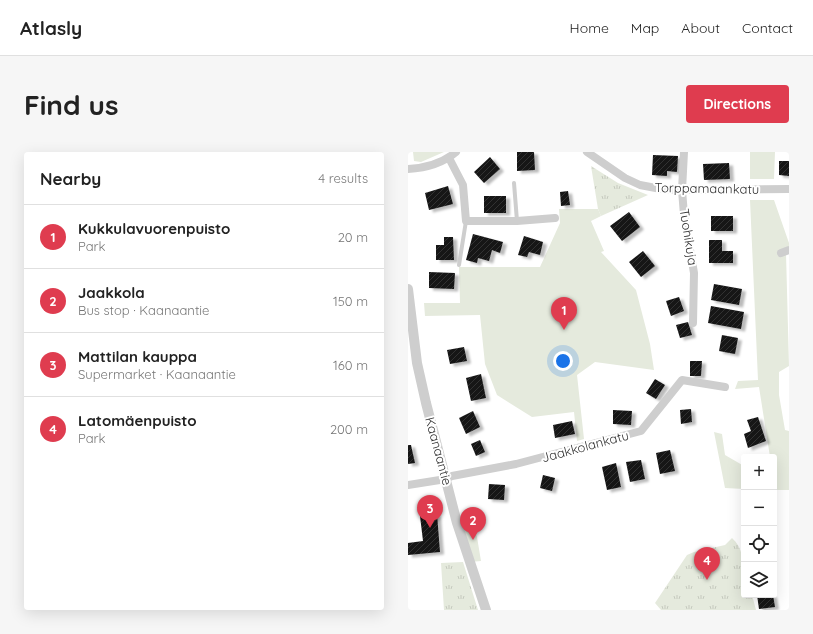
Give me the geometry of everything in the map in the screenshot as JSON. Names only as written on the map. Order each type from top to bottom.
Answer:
[{"type":"street","points":[[408,169],[425,168],[449,158],[456,152]]},
{"type":"street","name":"Torppamaankatu","points":[[587,152],[625,178],[640,185],[661,189],[789,189]]},
{"type":"street","name":"Tuohikuja","points":[[684,152],[682,190],[684,215],[694,273],[693,323]]},
{"type":"street","points":[[449,158],[463,185],[466,221],[517,221],[555,218]]},
{"type":"street","name":"Kaanaantie","points":[[408,289],[417,363],[426,403],[457,523],[486,610]]},
{"type":"street","name":"Jaakkolankatu","points":[[446,479],[452,476],[516,464],[641,431],[682,380],[725,387]]},
{"type":"street","points":[[408,485],[446,479]]},
{"type":"lane","points":[[514,183],[517,221]]},
{"type":"lane","points":[[459,265],[466,221]]},
{"type":"green space","points":[[413,152],[444,152],[421,162],[414,161]]},
{"type":"green space","points":[[750,152],[775,152],[774,179],[750,179]]},
{"type":"green space","points":[[591,166],[618,183],[648,195],[601,216],[598,209]]},
{"type":"green space","points":[[750,200],[774,200],[789,243],[789,252],[786,253],[789,366],[779,372],[779,395],[785,430],[789,431],[789,490],[777,490],[777,454],[770,454],[759,387],[735,389],[738,381],[758,380]]},
{"type":"green space","points":[[559,209],[598,209],[601,216],[591,221],[604,251],[601,252],[636,290],[650,344],[654,370],[595,362],[577,375],[584,439],[577,441],[574,412],[532,417],[497,395],[485,364],[480,315],[425,316],[424,303],[460,303],[459,267],[540,267],[560,223]]},
{"type":"green space","points":[[714,432],[722,434],[725,455],[741,464],[741,489],[725,488]]},
{"type":"green space","points":[[457,523],[471,523],[477,537],[481,561],[470,562]]},
{"type":"green space","points":[[732,538],[737,543],[741,554],[741,598],[753,598],[756,610],[661,610],[655,603],[687,555],[725,545]]},
{"type":"green space","points":[[463,562],[478,610],[444,610],[441,563]]},
{"type":"building","points":[[517,152],[534,152],[535,170],[517,171]]},
{"type":"building","points":[[653,155],[678,156],[677,172],[667,171],[667,176],[652,175]]},
{"type":"building","points":[[490,157],[500,169],[484,183],[474,172]]},
{"type":"building","points":[[779,161],[789,161],[789,176],[779,175]]},
{"type":"building","points":[[729,163],[730,179],[704,180],[703,164]]},
{"type":"building","points":[[448,186],[453,204],[429,210],[425,193]]},
{"type":"building","points":[[568,191],[570,205],[561,206],[560,192]]},
{"type":"building","points":[[484,196],[506,196],[506,213],[484,213]]},
{"type":"building","points":[[629,212],[640,227],[622,241],[610,226]]},
{"type":"building","points":[[711,216],[733,216],[733,231],[711,231]]},
{"type":"building","points":[[473,234],[503,242],[500,253],[492,250],[489,261],[478,258],[477,263],[466,260]]},
{"type":"building","points":[[524,236],[543,242],[540,255],[529,252],[527,257],[518,255]]},
{"type":"building","points":[[444,237],[453,237],[454,260],[436,260],[436,245],[444,245]]},
{"type":"building","points":[[709,240],[722,240],[722,251],[733,251],[733,263],[709,263]]},
{"type":"building","points":[[643,251],[655,266],[641,277],[629,262]]},
{"type":"building","points":[[429,272],[455,273],[454,289],[429,288]]},
{"type":"building","points":[[714,284],[742,289],[739,305],[711,300]]},
{"type":"building","points":[[679,297],[684,311],[671,316],[666,301]]},
{"type":"building","points":[[711,306],[744,312],[741,329],[708,323]]},
{"type":"building","points":[[688,322],[692,335],[680,338],[676,325]]},
{"type":"building","points":[[722,335],[738,338],[735,354],[719,351]]},
{"type":"building","points":[[464,347],[467,361],[450,364],[447,350]]},
{"type":"building","points":[[690,361],[702,361],[701,376],[690,376]]},
{"type":"building","points":[[481,374],[486,398],[471,401],[466,378]]},
{"type":"building","points":[[655,379],[665,385],[656,399],[646,393]]},
{"type":"building","points":[[691,409],[692,422],[681,424],[680,410]]},
{"type":"building","points":[[613,410],[632,411],[631,425],[613,424]]},
{"type":"building","points":[[473,411],[480,427],[466,434],[459,418]]},
{"type":"building","points":[[758,417],[766,441],[748,448],[744,434],[751,431],[747,420]]},
{"type":"building","points":[[572,421],[575,434],[555,438],[553,425]]},
{"type":"building","points":[[480,440],[485,452],[476,456],[471,444]]},
{"type":"building","points":[[408,445],[411,445],[415,463],[408,464]]},
{"type":"building","points":[[670,450],[675,471],[660,474],[656,453]]},
{"type":"building","points":[[641,460],[645,479],[630,482],[626,462]]},
{"type":"building","points":[[616,463],[621,487],[607,490],[602,467]]},
{"type":"building","points":[[543,475],[555,478],[552,491],[540,488]]},
{"type":"building","points":[[489,484],[505,485],[504,500],[488,499]]},
{"type":"building","points":[[437,514],[440,552],[408,555],[408,543],[423,541],[420,516]]},
{"type":"building","points":[[757,598],[774,598],[775,607],[759,609]]},
{"type":"place","name":"Kukkulavuorenpuisto","points":[[564,330]]},
{"type":"place","name":"Mattilan kauppa","points":[[430,528]]},
{"type":"place","name":"Jaakkola","points":[[473,540]]},
{"type":"place","name":"Latomäenpuisto","points":[[707,580]]}]
